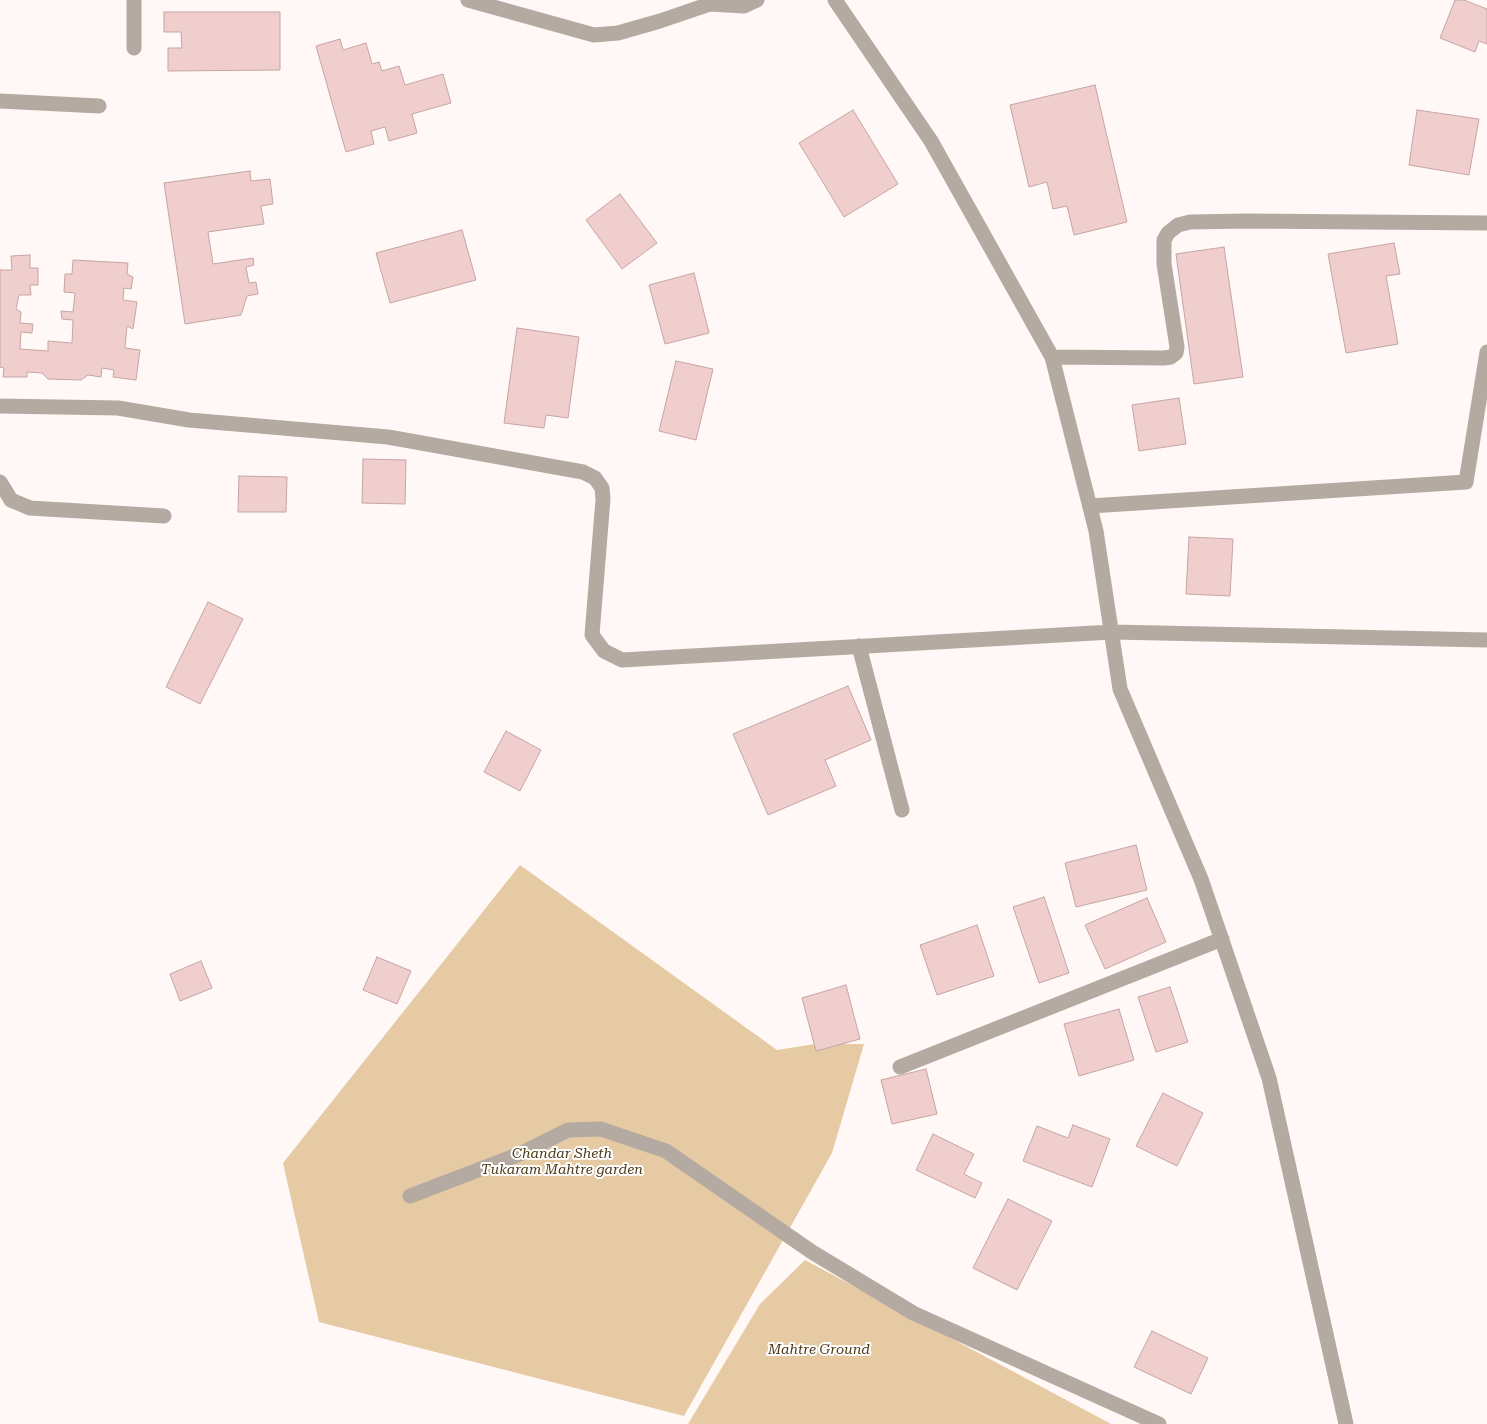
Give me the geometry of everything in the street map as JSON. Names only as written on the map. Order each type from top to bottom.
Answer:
[{"type":"street","points":[[134,0],[134,48]]},
{"type":"street","points":[[468,0],[594,35],[618,33],[710,4],[744,6],[757,0]]},
{"type":"street","points":[[835,0],[931,141],[1052,357],[1096,531],[1120,689],[1201,879],[1269,1078],[1346,1424]]},
{"type":"street","points":[[0,101],[99,106]]},
{"type":"street","points":[[1052,357],[1164,358],[1171,357],[1176,353],[1177,347],[1164,264],[1164,240],[1168,233],[1178,225],[1190,222],[1487,223]]},
{"type":"street","points":[[1090,506],[1466,482],[1487,352]]},
{"type":"street","points":[[0,406],[118,408],[189,420],[388,437],[583,472],[596,478],[602,488],[603,499],[592,635],[604,651],[622,660],[1112,632],[1487,640]]},
{"type":"street","points":[[0,482],[11,500],[30,508],[164,516]]},
{"type":"street","points":[[859,646],[902,810]]},
{"type":"street","points":[[900,1067],[1222,939]]},
{"type":"street","points":[[410,1196],[520,1154],[568,1130],[601,1130],[666,1151],[812,1252],[913,1313],[1159,1424]]},
{"type":"green space","name":"Chandar Sheth Tukaram Mahtre garden","points":[[520,865],[777,1050],[815,1044],[864,1044],[832,1153],[684,1416],[319,1322],[283,1163]]},
{"type":"green space","name":"Mahtre Ground","points":[[805,1260],[1111,1424],[688,1424],[760,1304]]},
{"type":"building","points":[[1455,0],[1464,0],[1487,9],[1487,44],[1479,41],[1475,52],[1440,38]]},
{"type":"building","points":[[164,12],[280,12],[280,70],[168,71],[168,48],[182,48],[181,32],[164,32]]},
{"type":"building","points":[[340,39],[343,50],[366,43],[372,64],[379,62],[382,71],[399,66],[405,85],[443,74],[451,103],[412,114],[417,133],[389,141],[385,127],[371,131],[374,144],[346,152],[316,46]]},
{"type":"building","points":[[1095,85],[1127,222],[1074,235],[1067,206],[1053,209],[1047,182],[1029,187],[1010,105]]},
{"type":"building","points":[[853,110],[898,184],[844,217],[799,143]]},
{"type":"building","points":[[1417,110],[1479,119],[1469,175],[1409,165]]},
{"type":"building","points":[[250,171],[251,181],[270,179],[273,204],[261,206],[264,224],[208,232],[213,264],[253,258],[254,265],[246,267],[249,283],[256,282],[258,294],[247,296],[241,315],[185,324],[164,183]]},
{"type":"building","points":[[620,194],[657,243],[622,269],[586,220]]},
{"type":"building","points":[[462,230],[476,280],[390,303],[376,253]]},
{"type":"building","points":[[1394,243],[1400,274],[1386,276],[1398,344],[1346,353],[1328,254]]},
{"type":"building","points":[[1224,247],[1243,377],[1194,384],[1176,254]]},
{"type":"building","points":[[30,255],[30,268],[38,268],[38,285],[30,285],[31,295],[19,295],[16,309],[21,312],[20,323],[33,324],[32,333],[21,332],[20,349],[48,351],[48,341],[72,343],[73,320],[62,319],[61,311],[73,312],[75,293],[64,292],[65,274],[72,274],[73,260],[128,263],[127,274],[133,277],[131,289],[124,288],[123,300],[137,302],[133,329],[127,326],[125,348],[140,350],[136,380],[113,377],[114,370],[102,368],[101,377],[88,375],[81,380],[48,379],[42,373],[27,372],[27,377],[3,377],[4,368],[0,367],[0,270],[12,270],[11,256]]},
{"type":"building","points":[[694,273],[709,333],[665,344],[649,285]]},
{"type":"building","points":[[517,328],[579,337],[568,418],[546,415],[544,428],[504,423]]},
{"type":"building","points":[[676,361],[713,369],[696,440],[659,431]]},
{"type":"building","points":[[1179,398],[1186,444],[1139,451],[1132,405]]},
{"type":"building","points":[[363,459],[406,460],[405,504],[362,503]]},
{"type":"building","points":[[239,476],[287,477],[286,512],[238,512]]},
{"type":"building","points":[[1189,537],[1233,539],[1230,596],[1186,594]]},
{"type":"building","points":[[208,602],[243,619],[200,704],[166,687]]},
{"type":"building","points":[[848,686],[871,740],[825,760],[836,786],[768,815],[733,734]]},
{"type":"building","points":[[506,731],[541,750],[520,791],[484,772]]},
{"type":"building","points":[[1136,845],[1147,890],[1076,907],[1065,863]]},
{"type":"building","points":[[1044,897],[1069,973],[1039,983],[1013,907]]},
{"type":"building","points":[[1147,898],[1166,942],[1105,969],[1085,925]]},
{"type":"building","points":[[977,925],[994,976],[937,995],[920,945]]},
{"type":"building","points":[[377,957],[411,971],[397,1004],[363,990]]},
{"type":"building","points":[[201,961],[212,988],[180,1001],[170,974]]},
{"type":"building","points":[[846,985],[860,1039],[816,1051],[802,998]]},
{"type":"building","points":[[1170,987],[1188,1042],[1156,1052],[1138,997]]},
{"type":"building","points":[[1119,1009],[1134,1060],[1079,1076],[1064,1024]]},
{"type":"building","points":[[926,1069],[937,1114],[892,1124],[881,1080]]},
{"type":"building","points":[[1163,1093],[1203,1113],[1177,1166],[1136,1146]]},
{"type":"building","points":[[1073,1125],[1110,1139],[1092,1187],[1023,1161],[1037,1126],[1068,1138]]},
{"type":"building","points":[[933,1134],[974,1154],[964,1174],[982,1183],[975,1198],[916,1170]]},
{"type":"building","points":[[1008,1199],[1052,1221],[1017,1290],[973,1268]]},
{"type":"building","points":[[1152,1331],[1208,1358],[1191,1394],[1134,1367]]}]
